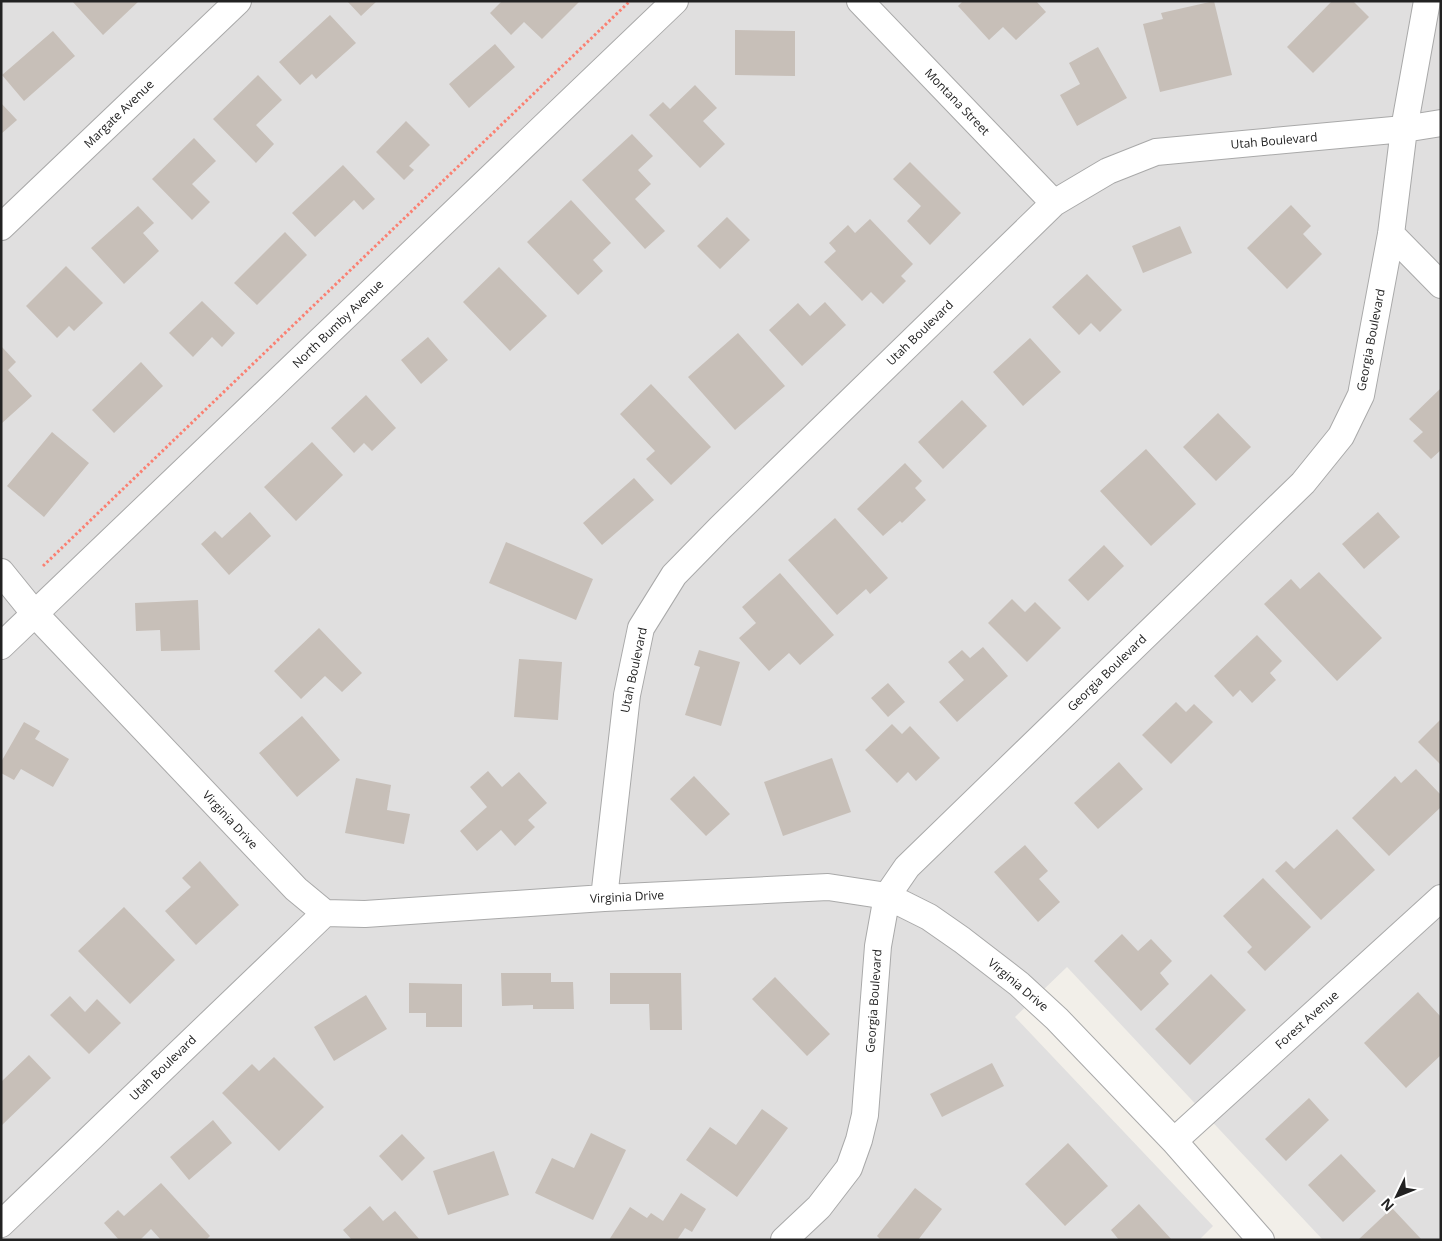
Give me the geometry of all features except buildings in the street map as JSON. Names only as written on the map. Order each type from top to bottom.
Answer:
[{"type":"street","name":"Margate Avenue","points":[[1,227],[238,1]]},
{"type":"street","name":"North Bumby Avenue","points":[[1,646],[675,1]]},
{"type":"street","name":"Montana Street","points":[[860,1],[1054,203]]},
{"type":"street","points":[[1427,1],[1404,129],[1441,123]]},
{"type":"street","name":"Utah Boulevard","points":[[604,898],[627,695],[640,628],[674,574],[1054,203],[1108,171],[1156,152],[1404,129]]},
{"type":"street","name":"Georgia Boulevard","points":[[784,1240],[818,1207],[849,1168],[859,1140],[865,1115],[878,946],[888,896],[907,867],[1303,483],[1341,436],[1360,396],[1391,234],[1404,129]]},
{"type":"street","points":[[1391,234],[1441,285]]},
{"type":"street","name":"Virginia Drive","points":[[1,572],[35,614],[296,889],[325,912],[365,914],[604,898],[828,887],[888,896],[929,917],[1019,984],[1057,1018],[1174,1141],[1237,1227],[1261,1240]]},
{"type":"street","name":"Forest Avenue","points":[[1174,1141],[1438,907]]},
{"type":"street","name":"Utah Boulevard","points":[[1,1224],[325,912]]},
{"type":"path","points":[[39,570],[630,1]]},
{"type":"shaded area","points":[[1,1],[1441,1],[1441,1240],[1323,1240],[1067,967],[1015,1017],[1213,1226],[1199,1240],[1,1240]]}]
